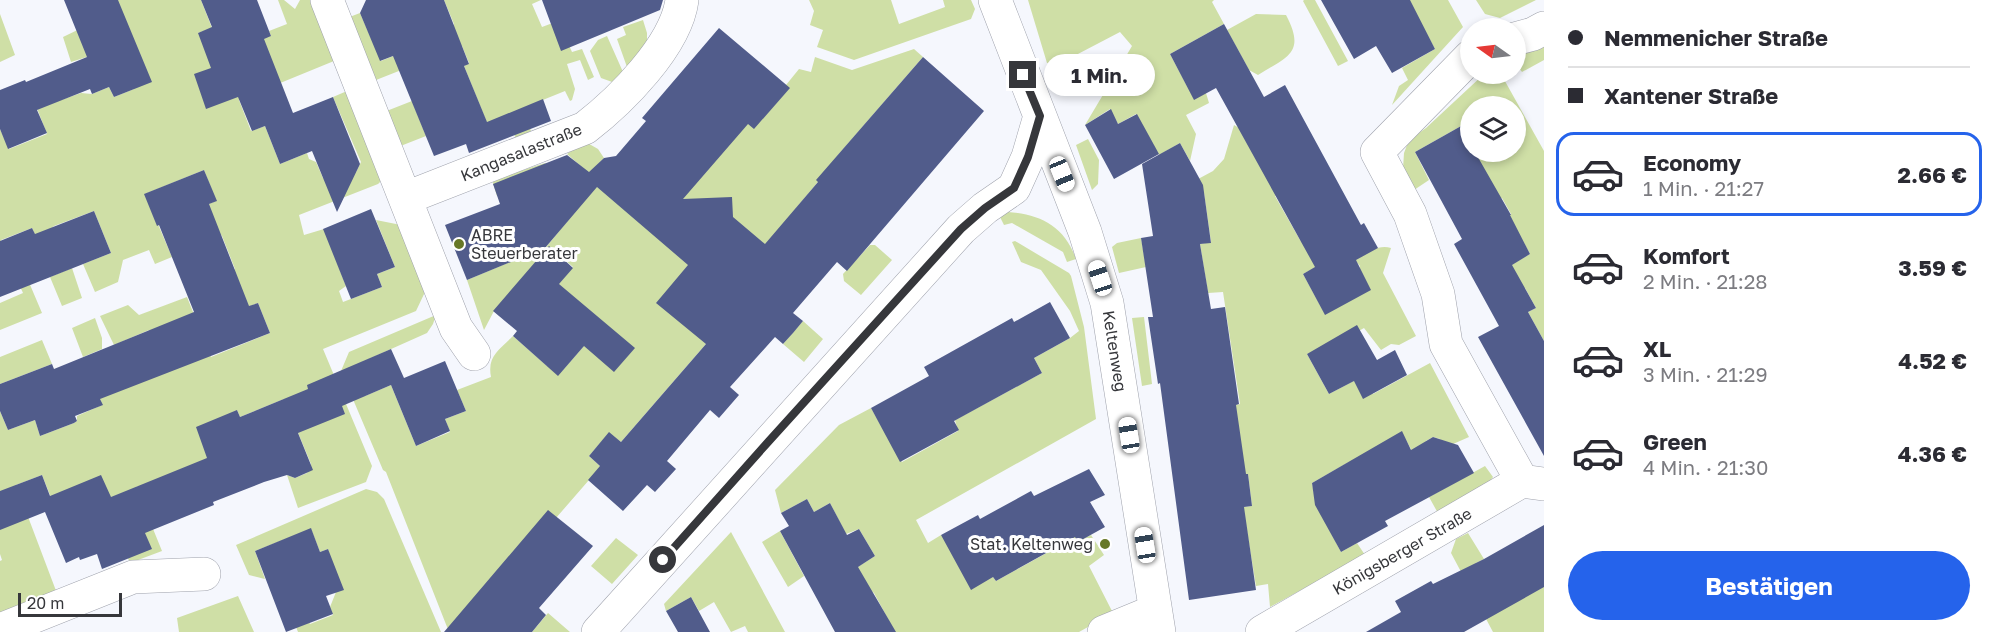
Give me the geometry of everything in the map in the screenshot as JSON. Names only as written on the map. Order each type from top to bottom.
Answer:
[{"type":"street","points":[[327,0],[456,328],[474,354]]},
{"type":"street","name":"Kangasalastraße","points":[[406,198],[585,128],[622,96],[664,45],[675,23],[682,0]]},
{"type":"street","name":"Keltenweg","points":[[995,0],[1085,232],[1107,303],[1157,621]]},
{"type":"street","points":[[1526,36],[1544,28]]},
{"type":"street","points":[[1460,67],[1377,152],[1410,213],[1438,294],[1446,344],[1533,482]]},
{"type":"street","points":[[598,632],[961,229],[985,208],[1014,188],[1028,157],[1040,116]]},
{"type":"street","name":"Königsberger Straße","points":[[1262,632],[1533,482]]},
{"type":"street","points":[[0,630],[133,577],[204,574]]},
{"type":"street","points":[[1104,632],[1157,621]]},
{"type":"green space","points":[[111,0],[201,0],[212,28],[198,33],[271,36],[269,31],[287,24],[278,0],[284,0],[295,9],[300,0],[310,0],[334,61],[239,100],[251,131],[265,126],[280,164],[307,153],[309,159],[316,162],[323,178],[331,182],[356,172],[361,162],[333,97],[347,91],[384,178],[378,184],[299,215],[304,235],[324,229],[346,286],[339,291],[343,302],[382,287],[377,274],[395,267],[376,220],[401,225],[425,292],[416,311],[323,349],[372,466],[366,482],[298,508],[287,475],[295,478],[307,473],[311,464],[284,399],[240,417],[237,410],[224,460],[136,487],[162,551],[130,563],[125,551],[52,500],[42,475],[16,485],[58,596],[0,618],[0,561],[2,560],[0,554],[0,411],[8,430],[35,420],[40,436],[74,423],[77,421],[77,416],[102,405],[98,394],[149,330],[114,345],[100,316],[128,305],[139,315],[187,297],[211,357],[270,333],[258,303],[240,310],[225,273],[235,269],[222,236],[198,208],[216,201],[204,170],[145,194],[172,257],[155,264],[149,250],[123,260],[118,282],[95,292],[83,264],[111,253],[94,211],[54,226],[37,239],[32,228],[1,240],[0,259],[0,129],[9,149],[47,134],[31,93],[61,100],[81,93],[92,94],[109,87],[114,97],[134,89],[96,54],[71,62],[63,37],[92,23]]},
{"type":"green space","points":[[444,0],[541,0],[532,4],[542,27],[558,21],[572,52],[582,49],[594,77],[588,80],[580,60],[567,64],[575,89],[572,100],[570,101],[565,91],[523,108],[531,131],[516,139],[511,126],[491,133],[464,66],[469,63],[462,46],[371,82],[347,18],[360,13],[381,61],[449,33],[454,24]]},
{"type":"green space","points":[[809,0],[891,0],[899,24],[945,7],[943,0],[971,0],[975,9],[971,19],[854,60],[817,47],[823,30],[810,25],[814,11]]},
{"type":"green space","points":[[1028,0],[1214,0],[1212,2],[1224,24],[1170,54],[1194,99],[1206,93],[1209,103],[1186,115],[1196,134],[1190,161],[1180,143],[1159,155],[1136,114],[1118,124],[1110,109],[1085,125],[1132,46],[1120,32],[1076,55],[1062,66],[1047,63]]},
{"type":"green space","points":[[1304,0],[1315,0],[1348,61],[1338,66]]},
{"type":"green space","points":[[1395,0],[1448,0],[1460,22],[1460,30],[1392,105],[1399,86],[1408,80],[1402,68],[1435,49],[1420,22]]},
{"type":"green space","points":[[1476,0],[1536,0],[1500,18],[1485,14]]},
{"type":"green space","points":[[0,14],[15,55],[0,62]]},
{"type":"green space","points":[[1256,14],[1286,15],[1294,38],[1291,52],[1258,75],[1249,70],[1227,30]]},
{"type":"green space","points":[[643,20],[647,33],[647,45],[627,67],[617,39],[626,35],[623,27]]},
{"type":"green space","points":[[607,36],[623,72],[615,83],[601,78],[590,51],[598,40]]},
{"type":"green space","points":[[1544,45],[1544,60],[1526,70],[1526,51]]},
{"type":"green space","points":[[914,49],[923,57],[838,155],[797,207],[706,344],[621,442],[609,433],[589,456],[612,477],[589,480],[536,541],[449,632],[386,472],[383,470],[341,371],[349,352],[436,315],[427,333],[353,366],[365,396],[391,385],[416,446],[450,432],[445,419],[466,411],[457,390],[491,377],[493,358],[513,336],[547,366],[552,362],[562,371],[583,347],[558,284],[573,267],[559,255],[494,311],[484,330],[467,280],[510,262],[532,244],[542,252],[570,218],[497,196],[492,180],[545,163],[569,183],[583,168],[567,154],[584,141],[598,149],[604,158],[598,164],[599,171],[688,110],[786,85],[799,69],[811,72],[815,57],[852,70]]},
{"type":"green space","points":[[1473,84],[1507,84],[1513,96],[1460,96]]},
{"type":"green space","points":[[1460,96],[1460,127],[1415,152],[1429,180],[1411,192],[1403,169],[1404,153],[1409,140],[1426,128]]},
{"type":"green space","points":[[412,101],[426,136],[398,147],[384,112]]},
{"type":"green space","points":[[1526,119],[1544,151],[1544,341],[1528,312],[1536,308],[1525,288],[1480,283],[1530,254],[1518,232],[1492,223],[1511,214],[1502,198],[1489,204],[1467,162],[1526,162]]},
{"type":"green space","points":[[1234,125],[1318,173],[1275,196],[1300,240],[1331,259],[1303,274],[1325,314],[1359,275],[1360,266],[1355,260],[1376,248],[1391,248],[1383,273],[1416,336],[1399,345],[1391,344],[1381,350],[1364,328],[1332,346],[1307,354],[1329,394],[1363,376],[1373,394],[1430,363],[1469,437],[1444,448],[1440,439],[1433,437],[1426,441],[1424,448],[1407,457],[1411,449],[1403,435],[1360,480],[1349,462],[1312,483],[1316,504],[1341,552],[1357,543],[1365,555],[1270,607],[1268,584],[1256,586],[1243,507],[1252,506],[1235,405],[1240,404],[1223,292],[1208,293],[1200,244],[1211,242],[1204,193],[1159,200],[1213,171],[1224,159]]},
{"type":"green space","points":[[1088,139],[1099,160],[1098,184],[1092,190],[1076,145]]},
{"type":"green space","points":[[1008,212],[1031,216],[1050,224],[1065,238],[1076,259],[1067,262],[1063,252],[1012,223],[1004,225],[1000,217]]},
{"type":"green space","points":[[1141,238],[1146,267],[1119,273],[1112,247],[1117,243]]},
{"type":"green space","points":[[1015,241],[1071,276],[1084,327],[1096,419],[916,520],[928,543],[941,535],[996,581],[1061,545],[1064,517],[1078,541],[1091,535],[1104,555],[1089,566],[1113,613],[1079,632],[895,632],[874,593],[848,573],[875,556],[859,529],[846,534],[830,503],[814,512],[807,499],[781,513],[775,490],[839,425],[871,408],[902,462],[958,431],[955,420],[1042,373],[1034,358],[1079,331],[1070,311],[1041,270],[1021,262],[1012,242]]},
{"type":"green space","points":[[870,245],[875,245],[892,260],[861,295],[844,281],[843,274]]},
{"type":"green space","points":[[72,268],[82,298],[62,306],[50,277]]},
{"type":"green space","points":[[28,280],[42,313],[0,330],[0,303],[23,293],[18,282]]},
{"type":"green space","points":[[1144,317],[1152,384],[1142,386],[1132,318]]},
{"type":"green space","points":[[95,318],[102,338],[102,349],[83,357],[72,328]]},
{"type":"green space","points":[[803,321],[823,339],[804,362],[783,344]]},
{"type":"green space","points":[[42,340],[52,364],[0,384],[0,357]]},
{"type":"green space","points":[[1485,466],[1493,477],[1481,492],[1439,515],[1429,497]]},
{"type":"green space","points":[[366,489],[377,492],[384,499],[441,632],[298,632],[294,622],[307,616],[310,624],[333,615],[330,607],[336,592],[328,549],[320,552],[311,529],[255,551],[265,579],[249,575],[236,545]]},
{"type":"green space","points":[[780,531],[804,576],[788,587],[762,542]]},
{"type":"green space","points":[[731,532],[785,632],[748,632],[745,626],[731,632],[714,602],[699,611],[691,597],[666,611],[664,604]]},
{"type":"green space","points":[[1468,533],[1484,559],[1476,563],[1544,587],[1544,632],[1493,632],[1451,553],[1456,539]]},
{"type":"green space","points":[[616,538],[638,555],[612,584],[591,566]]},
{"type":"green space","points":[[238,596],[254,632],[179,632],[177,618]]},
{"type":"green space","points":[[548,613],[570,632],[532,632]]},
{"type":"building","points":[[64,0],[118,0],[152,82],[114,97],[109,87],[92,94],[90,89],[37,110],[47,133],[8,149],[0,129],[0,90],[87,57]]},
{"type":"building","points":[[201,0],[257,0],[271,36],[264,39],[293,113],[333,97],[360,164],[337,212],[312,151],[280,164],[265,126],[252,131],[238,97],[206,109],[194,74],[211,68],[198,33],[212,27]]},
{"type":"building","points":[[366,0],[444,0],[469,64],[464,66],[487,122],[543,99],[551,121],[469,153],[466,144],[434,156],[393,56],[380,61],[360,13]]},
{"type":"building","points":[[542,0],[663,0],[660,10],[561,51]]},
{"type":"building","points":[[1321,0],[1410,0],[1435,49],[1392,73],[1376,46],[1354,59]]},
{"type":"building","points":[[1224,24],[1264,97],[1285,85],[1361,225],[1364,223],[1378,248],[1356,260],[1371,290],[1325,315],[1303,274],[1315,267],[1216,88],[1194,100],[1170,54]]},
{"type":"building","points":[[719,28],[790,88],[754,129],[748,124],[683,199],[732,197],[733,217],[765,244],[818,182],[816,180],[923,57],[984,111],[847,271],[837,262],[793,313],[803,321],[783,344],[775,337],[730,387],[739,395],[719,418],[710,410],[667,461],[676,469],[655,492],[647,485],[623,511],[588,480],[600,466],[589,456],[609,432],[621,442],[706,344],[656,303],[688,265],[597,187],[545,248],[467,280],[445,225],[500,204],[493,184],[567,155],[589,172],[604,158],[616,156],[646,121],[642,118]]},
{"type":"building","points":[[1111,109],[1118,124],[1137,114],[1159,154],[1114,179],[1085,125]]},
{"type":"building","points":[[1460,127],[1460,162],[1481,162],[1530,254],[1512,265],[1536,308],[1528,312],[1544,341],[1544,456],[1478,337],[1499,326],[1454,244],[1462,239],[1415,152]]},
{"type":"building","points":[[1180,143],[1203,185],[1211,243],[1200,244],[1211,309],[1225,307],[1239,404],[1236,405],[1252,506],[1244,507],[1256,590],[1189,600],[1160,383],[1158,384],[1148,317],[1153,317],[1141,238],[1153,236],[1142,164]]},
{"type":"building","points":[[204,170],[217,201],[209,204],[249,306],[258,303],[270,333],[100,399],[103,405],[75,416],[77,421],[74,423],[40,436],[35,420],[8,430],[0,411],[0,384],[52,364],[54,369],[194,312],[144,194]]},
{"type":"building","points":[[371,209],[395,267],[377,274],[382,287],[351,299],[323,229]]},
{"type":"building","points":[[94,211],[111,253],[0,297],[0,241],[32,228],[35,234]]},
{"type":"building","points":[[549,246],[573,268],[559,284],[635,348],[614,372],[584,346],[558,376],[513,336],[517,331],[493,311]]},
{"type":"building","points":[[1050,302],[1070,338],[1034,358],[1042,373],[954,421],[959,430],[900,462],[871,408],[929,376],[924,367],[1012,318],[1014,322]]},
{"type":"building","points":[[1357,325],[1377,360],[1395,350],[1407,375],[1363,399],[1354,381],[1329,394],[1307,354]]},
{"type":"building","points":[[391,349],[404,378],[445,361],[466,411],[445,419],[450,431],[416,446],[391,385],[342,406],[345,414],[298,433],[313,470],[295,478],[287,475],[264,482],[145,533],[152,549],[102,569],[97,554],[80,560],[79,557],[66,563],[45,512],[0,530],[0,491],[42,475],[50,496],[101,475],[111,497],[207,458],[196,427],[237,410],[240,417],[308,389],[307,385]]},
{"type":"building","points":[[1402,431],[1411,450],[1433,437],[1458,445],[1474,473],[1385,521],[1388,526],[1341,552],[1315,505],[1312,483]]},
{"type":"building","points":[[1089,469],[1105,495],[1090,502],[1105,527],[1078,542],[1075,537],[996,581],[993,577],[971,590],[941,535],[978,515],[980,519],[1031,491],[1034,496]]},
{"type":"building","points":[[807,499],[814,512],[830,503],[847,535],[859,529],[875,556],[858,567],[896,632],[835,632],[780,531],[789,526],[781,513]]},
{"type":"building","points":[[548,510],[593,546],[539,608],[546,615],[532,632],[444,632]]},
{"type":"building","points":[[1544,525],[1544,587],[1464,632],[1366,632],[1401,612],[1395,601],[1431,581],[1433,584],[1484,559]]},
{"type":"building","points":[[311,528],[320,552],[328,549],[344,590],[326,596],[333,614],[286,632],[255,551]]},
{"type":"building","points":[[691,597],[710,632],[678,632],[666,611]]},
{"type":"place","name":"ABRE Steuerberater","points":[[459,244]]},
{"type":"place","name":"Stat. Keltenweg","points":[[1105,544]]},
{"type":"route","points":[[663,560],[961,229],[985,208],[1014,188],[1028,157],[1040,116],[1023,75]]}]
